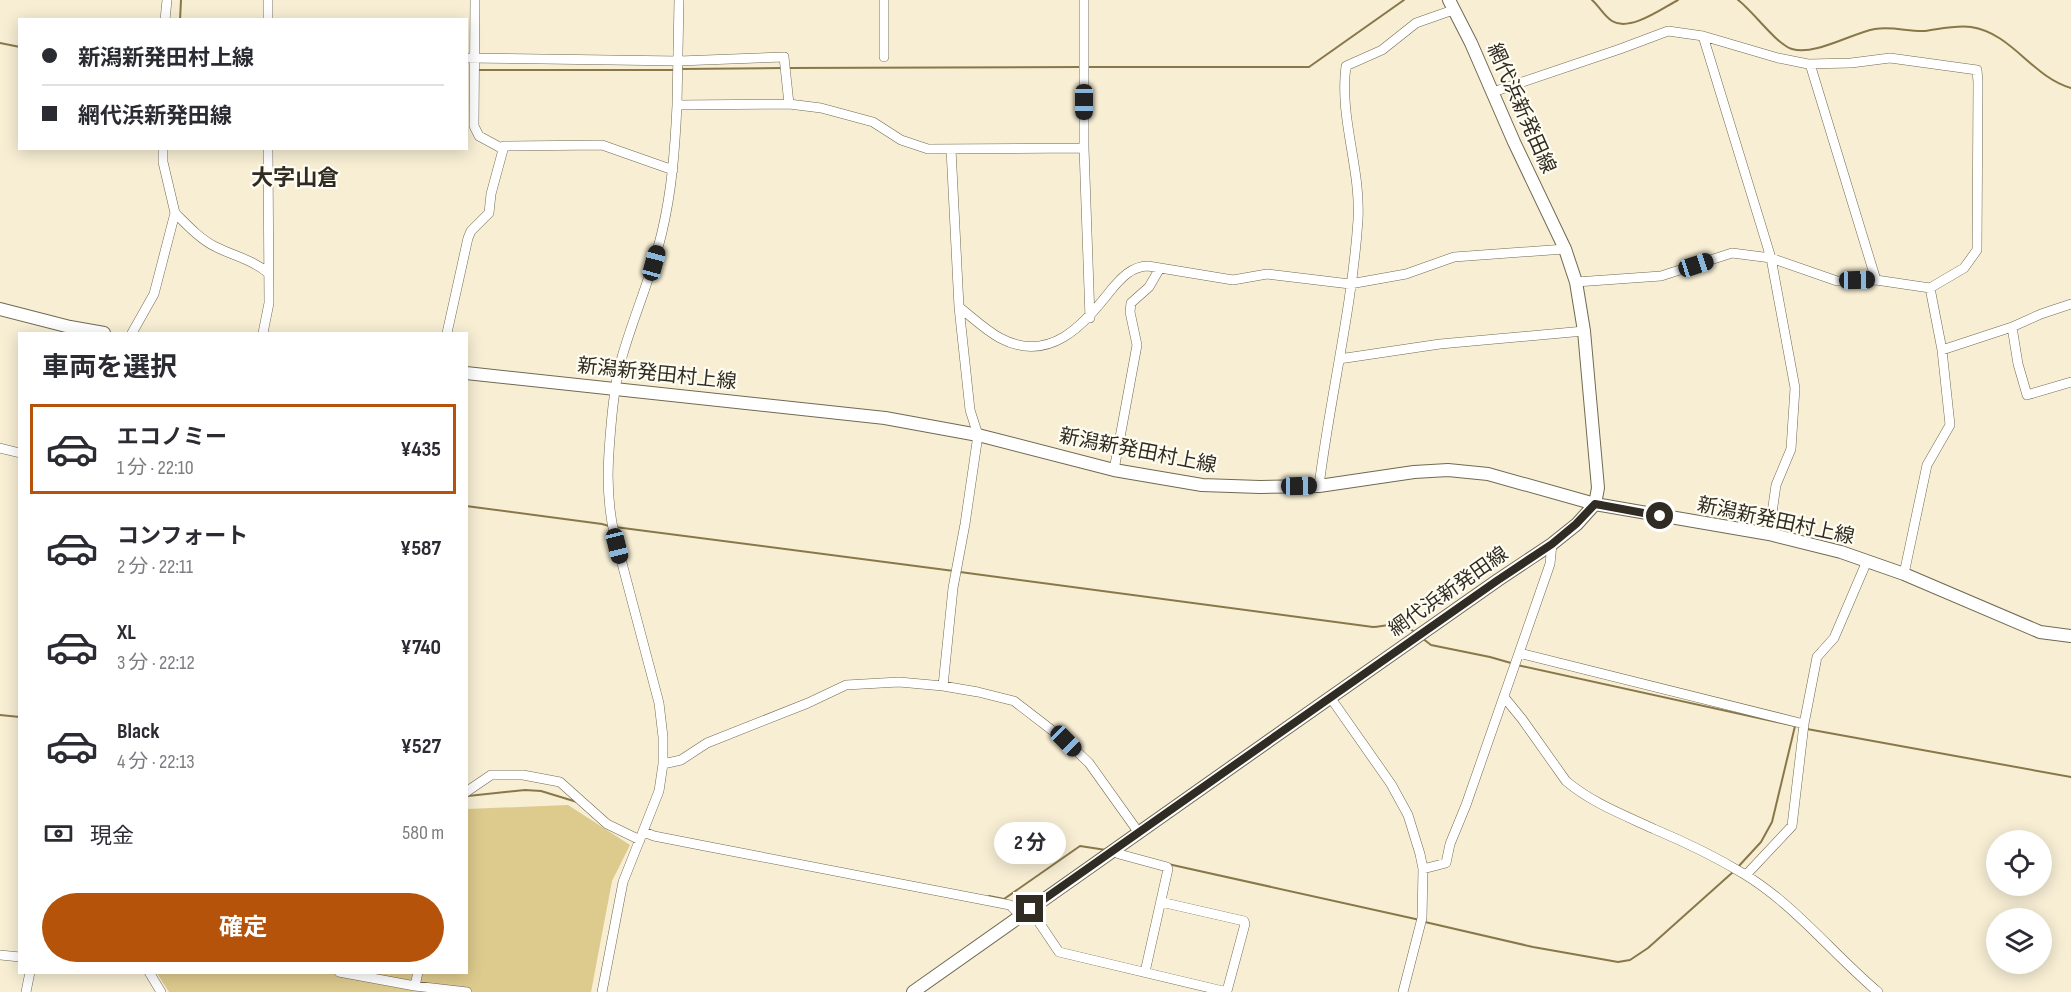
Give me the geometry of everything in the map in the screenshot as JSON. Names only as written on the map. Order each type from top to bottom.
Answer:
[{"type":"main road","name":"網代浜新発田線","points":[[915,992],[1330,697],[1552,544],[1595,504],[1598,488],[1584,330],[1576,282],[1565,249],[1471,42],[1451,5]]},
{"type":"main road","points":[[0,309],[98,332]]},
{"type":"main road","name":"新潟新発田村上線","points":[[468,373],[885,418],[978,435],[1114,470],[1202,485],[1319,486],[1414,472],[1448,470],[1488,474],[1595,504],[1769,534],[1841,552],[1904,574],[2040,632],[2071,636]]},
{"type":"street","points":[[165,18],[167,0]]},
{"type":"street","points":[[268,0],[268,18]]},
{"type":"street","points":[[475,0],[471,58],[474,126],[479,136],[504,149]]},
{"type":"street","points":[[602,992],[623,882],[658,791],[663,764],[659,703],[608,505],[607,472],[615,388],[622,358],[663,230],[673,170],[679,61],[679,0]]},
{"type":"street","points":[[884,0],[884,57]]},
{"type":"street","points":[[1084,0],[1084,148],[1090,318]]},
{"type":"street","points":[[1319,486],[1348,308],[1358,218],[1356,179],[1344,97],[1346,66],[1382,50],[1416,23],[1451,5]]},
{"type":"street","points":[[1493,92],[1668,31],[1703,36],[1778,58],[1810,64],[1851,63],[1890,58],[1977,70],[1977,250],[1964,268],[1930,288],[1876,280],[1837,280],[1771,258],[1732,254],[1660,276],[1576,282]]},
{"type":"street","points":[[1703,36],[1771,258],[1795,388],[1791,449],[1776,485],[1769,534]]},
{"type":"street","points":[[471,58],[679,61],[784,57],[789,104]]},
{"type":"street","points":[[1810,64],[1876,280]]},
{"type":"street","points":[[677,105],[789,104],[821,108],[861,118],[919,147],[951,149],[1084,148]]},
{"type":"street","points":[[447,332],[468,238],[471,231],[489,213],[491,194],[504,146],[602,145],[673,170]]},
{"type":"street","points":[[943,686],[953,588],[978,435],[970,410],[959,307],[951,149]]},
{"type":"street","points":[[133,332],[154,294],[175,213],[163,150]]},
{"type":"street","points":[[263,332],[269,303],[268,150]]},
{"type":"street","points":[[175,213],[214,246],[258,265],[268,273]]},
{"type":"street","points":[[959,307],[996,336],[1007,341],[1032,346],[1049,344],[1065,337],[1090,318],[1117,283],[1138,266],[1233,280],[1267,274],[1293,279],[1350,284],[1406,274],[1454,257],[1565,249]]},
{"type":"street","points":[[1114,470],[1137,345],[1130,312],[1131,303],[1149,287],[1160,268]]},
{"type":"street","points":[[1904,574],[1928,465],[1950,425],[1942,350],[1930,288]]},
{"type":"street","points":[[1942,350],[2012,327],[2071,304]]},
{"type":"street","points":[[2012,327],[2018,364],[2027,395],[2071,382]]},
{"type":"street","points":[[1339,359],[1440,344],[1584,330]]},
{"type":"street","points":[[0,448],[18,452]]},
{"type":"street","points":[[1423,869],[1446,863],[1450,844],[1466,805],[1550,564],[1552,544]]},
{"type":"street","points":[[1746,875],[1792,826],[1804,724],[1817,657],[1834,638],[1868,561]]},
{"type":"street","points":[[1519,653],[1804,724]]},
{"type":"street","points":[[663,764],[681,760],[707,742],[846,685],[899,682],[943,686],[1014,701],[1066,741],[1089,763],[1139,833]]},
{"type":"street","points":[[1330,697],[1391,783],[1408,815],[1423,869],[1422,918],[1403,992]]},
{"type":"street","points":[[1504,698],[1522,719],[1566,781],[1575,789],[1596,802],[1709,854],[1746,875],[1793,912],[1855,973],[1878,992]]},
{"type":"street","points":[[468,791],[491,775],[523,775],[560,782],[607,824],[642,836],[654,836],[1010,905],[1026,913],[1059,952],[1227,991],[1244,921],[1161,902]]},
{"type":"street","points":[[1115,850],[1119,854],[1168,869],[1145,972]]},
{"type":"street","points":[[0,955],[18,957]]},
{"type":"street","points":[[26,992],[30,974]]},
{"type":"street","points":[[150,974],[161,992]]},
{"type":"street","points":[[349,974],[415,987],[466,992]]},
{"type":"street","points":[[415,987],[418,974]]},
{"type":"shaded area","points":[[568,805],[630,845],[612,881],[591,992],[169,992],[157,974],[468,974],[468,809]]},
{"type":"waterway","points":[[180,18],[181,0]]},
{"type":"waterway","points":[[1087,67],[1309,67],[1404,0]]},
{"type":"waterway","points":[[1592,0],[1609,19],[1619,24],[1636,22],[1678,0]]},
{"type":"waterway","points":[[1738,0],[1779,41],[1792,49],[1822,47],[1875,29],[1925,31],[1971,27],[1998,38],[2045,75],[2071,88]]},
{"type":"waterway","points":[[0,43],[18,47]]},
{"type":"waterway","points":[[787,68],[1082,67]]},
{"type":"waterway","points":[[679,69],[782,68]]},
{"type":"waterway","points":[[478,70],[674,70]]},
{"type":"waterway","points":[[468,506],[609,526]]},
{"type":"waterway","points":[[615,527],[954,571]]},
{"type":"waterway","points":[[960,572],[1373,627],[1400,625],[1416,633]]},
{"type":"waterway","points":[[1422,638],[1431,645],[1511,663]]},
{"type":"waterway","points":[[1517,665],[1795,726]]},
{"type":"waterway","points":[[0,715],[18,717]]},
{"type":"waterway","points":[[1737,868],[1761,842],[1772,822],[1795,726]]},
{"type":"waterway","points":[[1807,729],[2071,777]]},
{"type":"waterway","points":[[468,796],[525,790],[541,791],[577,802]]},
{"type":"waterway","points":[[989,896],[1004,899],[1080,846],[1106,850]]},
{"type":"waterway","points":[[1168,864],[1420,920]]},
{"type":"waterway","points":[[1425,922],[1533,947],[1618,962],[1630,960],[1648,948],[1733,872]]},
{"type":"district","name":"大字山倉","points":[[295,177]]},
{"type":"route","points":[[1030,909],[1552,544],[1595,504],[1660,516]]}]
